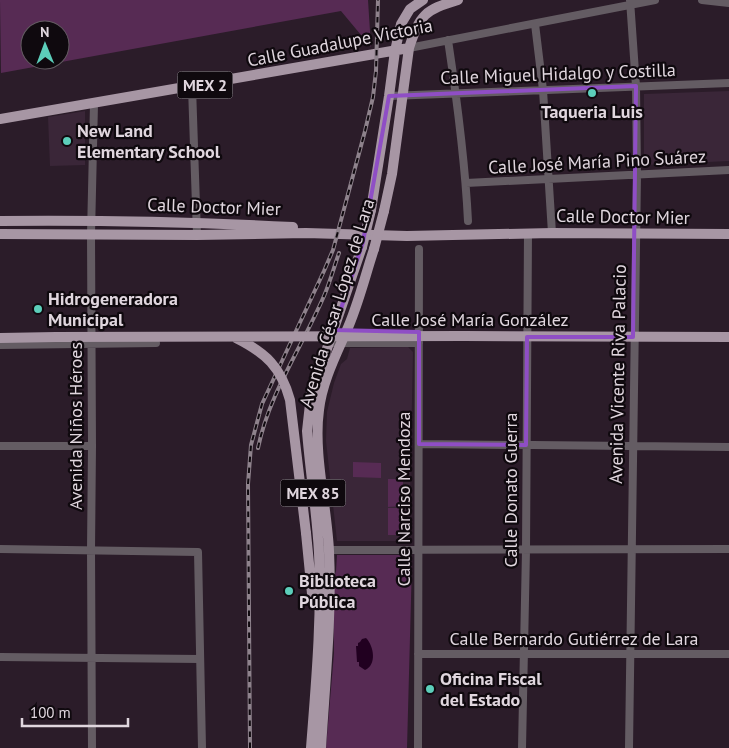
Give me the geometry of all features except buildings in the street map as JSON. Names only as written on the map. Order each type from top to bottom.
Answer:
[{"type":"main road","name":"MEX 85","points":[[394,51],[400,24],[410,9],[423,0]]},
{"type":"main road","name":"MEX 85","points":[[409,48],[416,28],[424,15],[436,8],[458,0]]},
{"type":"main road","name":"Calle Guadalupe Victoria","points":[[0,120],[409,48]]},
{"type":"main road","name":"Avenida César López de Lara","points":[[321,748],[328,651],[318,430],[321,402],[325,384],[346,332],[374,249],[384,211],[392,174],[409,48]]},
{"type":"main road","name":"Avenida César López de Lara","points":[[311,748],[324,550],[307,430],[312,395],[362,247],[371,210],[394,51]]},
{"type":"main road","name":"Calle Doctor Mier","points":[[0,221],[197,222],[426,234],[729,234]]},
{"type":"main road","name":"Calle Doctor Mier","points":[[0,234],[197,235],[306,233],[407,236],[426,234]]},
{"type":"main road","name":"Calle José María González","points":[[0,338],[233,336],[729,337]]},
{"type":"main road","points":[[233,336],[265,355],[277,368],[287,388],[306,533],[312,590],[314,637],[318,648]]},
{"type":"main road","points":[[307,430],[318,430]]},
{"type":"street","name":"Calle Guadalupe Victoria","points":[[409,48],[535,24],[630,2],[655,0]]},
{"type":"street","points":[[702,0],[729,3]]},
{"type":"street","name":"Avenida Vicente Riva Palacio","points":[[629,748],[636,175],[636,86],[630,2]]},
{"type":"street","points":[[535,24],[543,90],[552,233]]},
{"type":"street","points":[[448,40],[466,183],[468,221]]},
{"type":"street","name":"Calle Miguel Hidalgo y Costilla","points":[[389,96],[729,83]]},
{"type":"street","points":[[192,87],[197,235]]},
{"type":"street","name":"Avenida Niños Héroes","points":[[92,748],[90,550],[92,446],[91,220],[94,104]]},
{"type":"street","name":"Calle José María Pino Suárez","points":[[466,183],[729,170]]},
{"type":"street","name":"Calle Donato Guerra","points":[[522,748],[526,550],[528,233]]},
{"type":"street","name":"Calle Narciso Mendoza","points":[[418,748],[419,249]]},
{"type":"street","points":[[334,330],[346,332],[419,332]]},
{"type":"street","points":[[0,345],[156,343]]},
{"type":"street","points":[[329,343],[419,343]]},
{"type":"street","points":[[419,444],[729,447]]},
{"type":"street","points":[[0,446],[92,446]]},
{"type":"street","points":[[0,549],[198,552],[202,748]]},
{"type":"street","points":[[324,550],[729,549]]},
{"type":"street","name":"Calle Bernardo Gutiérrez de Lara","points":[[418,654],[729,654]]},
{"type":"street","points":[[0,657],[200,659]]},
{"type":"highlighted area","points":[[636,86],[633,337],[527,337],[526,445],[419,444],[419,332],[334,330],[363,242],[389,96]]},
{"type":"shaded area","points":[[0,0],[368,0],[371,47],[341,11],[70,60],[70,20],[20,20],[20,70],[1,73]]},
{"type":"shaded area","points":[[729,91],[729,161],[644,165],[644,94]]},
{"type":"shaded area","name":"New Land Elementary School","points":[[85,111],[85,165],[50,166],[48,117]]},
{"type":"shaded area","points":[[408,347],[413,352],[409,541],[337,541],[326,441],[327,412],[334,383],[341,364],[347,359],[350,348]]},
{"type":"shaded area","points":[[353,462],[381,463],[381,478],[353,477]]},
{"type":"shaded area","points":[[388,479],[403,479],[403,506],[388,507]]},
{"type":"shaded area","points":[[388,508],[403,508],[404,535],[388,535]]},
{"type":"shaded area","points":[[337,555],[402,555],[408,556],[412,562],[407,748],[326,748],[334,653],[333,581]]},
{"type":"shaded area","points":[[366,638],[371,646],[373,660],[369,668],[365,670],[357,662],[356,646],[358,646],[362,639]]},
{"type":"railway","points":[[250,748],[248,484],[251,445],[262,404],[333,250],[373,97],[376,71],[378,0]]},
{"type":"railway","points":[[258,448],[270,409],[324,296],[339,253]]},
{"type":"place","name":"Taqueria Luis","points":[[592,93]]},
{"type":"place","name":"New Land Elementary School","points":[[67,141]]},
{"type":"place","name":"Hidrogeneradora Municipal","points":[[38,309]]},
{"type":"place","name":"Biblioteca Pública","points":[[289,591]]},
{"type":"place","name":"Oficina Fiscal del Estado","points":[[430,689]]}]
